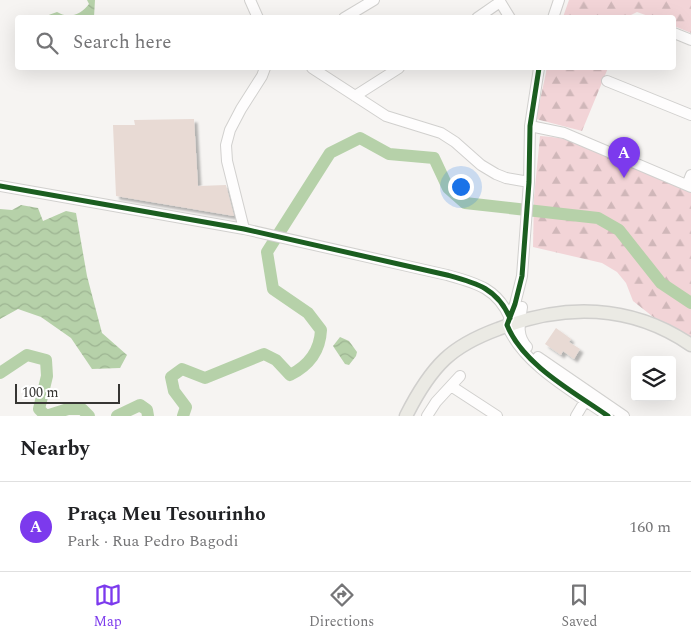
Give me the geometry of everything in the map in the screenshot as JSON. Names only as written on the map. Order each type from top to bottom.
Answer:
[{"type":"main road","points":[[406,416],[416,396],[444,360],[458,348],[513,323],[537,317],[574,312],[605,312],[639,319],[670,331],[691,345]]},
{"type":"main road","points":[[513,323],[561,314]]},
{"type":"street","points":[[250,0],[257,15]]},
{"type":"street","points":[[349,15],[374,0]]},
{"type":"street","points":[[554,15],[559,0]]},
{"type":"street","points":[[481,15],[500,1],[508,15]]},
{"type":"street","points":[[676,34],[691,40]]},
{"type":"street","points":[[244,229],[227,161],[226,146],[230,130],[264,70]]},
{"type":"street","points":[[315,70],[386,116],[441,133],[496,174],[506,178],[529,182]]},
{"type":"street","points":[[355,96],[397,70]]},
{"type":"street","points":[[513,323],[522,276],[529,182],[530,126],[539,70]]},
{"type":"street","points":[[607,80],[691,115]]},
{"type":"street","points":[[530,126],[564,133],[689,186],[691,175]]},
{"type":"street","points":[[0,186],[283,236],[447,274],[475,283],[494,294],[503,303],[524,351],[546,373],[624,416]]},
{"type":"street","points":[[427,416],[436,402],[460,376]]},
{"type":"street","points":[[451,386],[497,416]]},
{"type":"street","points":[[576,416],[588,397]]},
{"type":"street","points":[[588,397],[608,416]]},
{"type":"green space","points":[[569,0],[691,0],[691,33],[676,27],[676,15],[645,15],[637,12],[631,15],[564,15]]},
{"type":"green space","points":[[547,70],[607,70],[582,131],[536,119]]},
{"type":"green space","points":[[540,136],[578,142],[598,149],[691,191],[691,341],[657,320],[633,301],[626,283],[617,272],[602,263],[533,247],[534,197]]},
{"type":"water","points":[[87,0],[95,0],[94,15],[74,15],[82,11],[89,4]]},
{"type":"water","points":[[57,12],[66,15],[49,15]]},
{"type":"water","points":[[21,205],[38,208],[43,221],[66,211],[76,213],[87,276],[102,333],[127,355],[120,368],[92,369],[71,338],[41,317],[18,309],[0,319],[0,209],[12,210]]},
{"type":"water","points":[[340,337],[349,341],[357,352],[349,365],[345,364],[333,346]]},
{"type":"building","points":[[194,119],[198,186],[226,185],[234,216],[116,196],[113,125],[135,125],[134,120]]},
{"type":"building","points":[[556,328],[571,339],[569,342],[580,349],[574,359],[563,351],[561,355],[545,344]]},
{"type":"waterway","points":[[183,416],[186,407],[174,391],[171,377],[182,369],[205,378],[264,354],[276,360],[290,375],[312,357],[318,345],[321,330],[308,313],[273,289],[267,252],[330,153],[360,138],[389,154],[434,158],[448,188],[465,203],[598,218],[619,230],[661,283],[691,303]]},
{"type":"waterway","points":[[0,373],[27,355],[46,360],[47,376],[39,409],[46,416],[68,409],[82,409],[89,416]]},
{"type":"waterway","points":[[117,416],[140,405],[147,410],[148,416]]},
{"type":"cycle path","points":[[539,70],[530,126],[529,182],[522,276],[515,304],[507,325],[525,353],[537,365],[551,377],[608,416]]},
{"type":"cycle path","points":[[0,186],[244,229],[447,275],[476,284],[492,293],[505,308],[510,318]]},
{"type":"place","name":"Praça Meu Tesourinho","points":[[624,178]]}]
